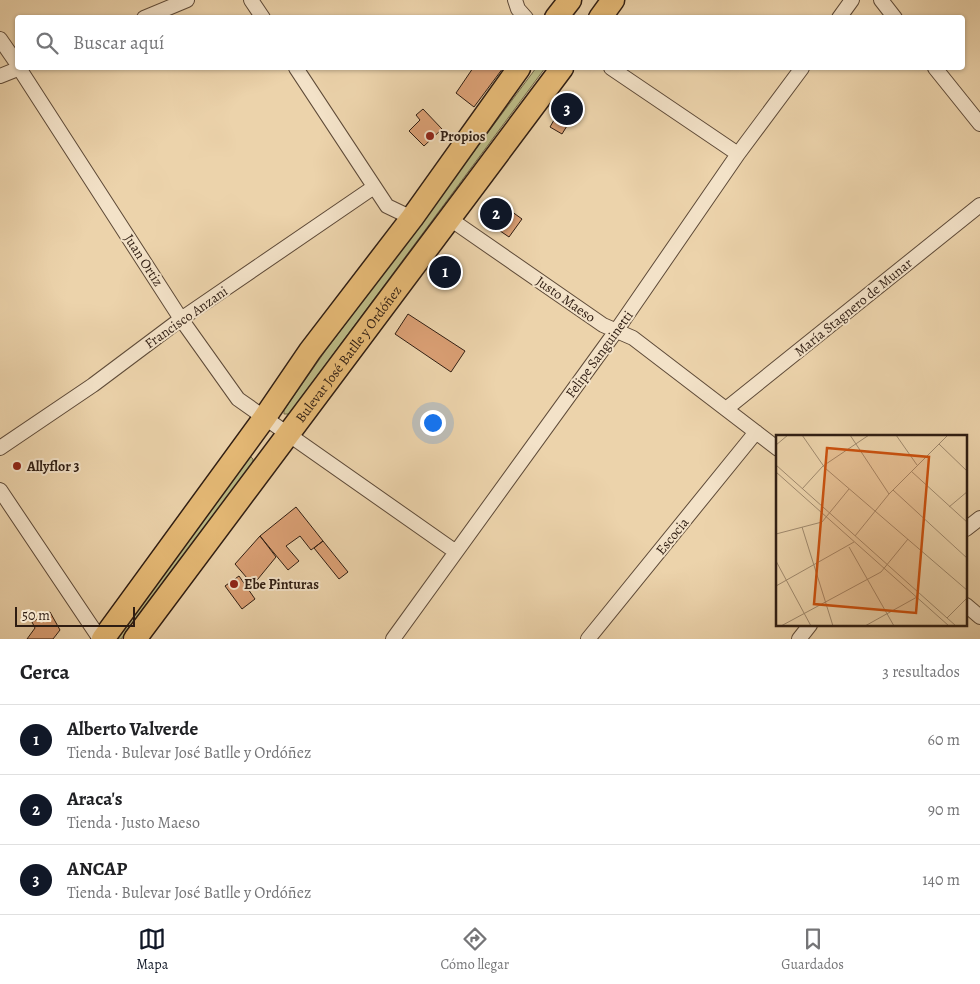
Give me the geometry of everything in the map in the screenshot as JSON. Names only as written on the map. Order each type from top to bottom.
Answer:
[{"type":"main road","points":[[558,15],[570,0]]},
{"type":"main road","points":[[602,15],[613,0]]},
{"type":"main road","points":[[101,639],[264,417],[310,351],[412,218],[518,70]]},
{"type":"main road","name":"Bulevar José Batlle y Ordóñez","points":[[135,639],[561,70]]},
{"type":"street","points":[[151,15],[187,0]]},
{"type":"street","points":[[251,0],[261,15]]},
{"type":"street","points":[[515,0],[518,9],[523,15]]},
{"type":"street","points":[[841,15],[852,0]]},
{"type":"street","points":[[882,0],[893,15]]},
{"type":"street","name":"Juan Ortiz","points":[[0,40],[15,61]]},
{"type":"street","points":[[0,76],[15,69]]},
{"type":"street","name":"Juan Ortiz","points":[[21,70],[181,319],[238,399],[456,552]]},
{"type":"street","points":[[297,70],[388,206],[412,218]]},
{"type":"street","points":[[614,70],[738,154]]},
{"type":"street","name":"Felipe Sanguinetti","points":[[393,639],[616,331],[738,154],[801,70]]},
{"type":"street","points":[[937,70],[980,124]]},
{"type":"street","name":"Francisco Anzani","points":[[0,448],[93,385],[181,319],[374,187]]},
{"type":"street","name":"María Stagnero de Munar","points":[[726,408],[980,204]]},
{"type":"street","name":"Justo Maeso","points":[[450,219],[603,325],[633,338],[776,448]]},
{"type":"street","name":"Escocia","points":[[588,639],[756,432]]},
{"type":"street","points":[[0,490],[101,639]]},
{"type":"street","points":[[968,527],[980,518]]},
{"type":"street","points":[[968,607],[980,617]]},
{"type":"street","points":[[799,639],[809,626]]},
{"type":"shaded area","points":[[535,70],[544,70],[289,414],[284,414],[284,410],[326,350]]},
{"type":"shaded area","points":[[250,456],[253,459],[253,463],[121,639],[111,639]]},
{"type":"building","points":[[472,70],[502,70],[474,107],[456,93]]},
{"type":"building","points":[[567,104],[578,111],[572,122],[560,115]]},
{"type":"building","points":[[423,109],[442,129],[424,146],[409,131],[420,120],[416,115]]},
{"type":"building","points":[[558,113],[570,121],[562,134],[550,127]]},
{"type":"building","points":[[497,201],[522,219],[509,237],[484,220]]},
{"type":"building","points":[[408,314],[465,351],[451,372],[395,334]]},
{"type":"building","points":[[296,507],[323,541],[311,550],[300,536],[286,546],[299,561],[288,570],[260,536]]},
{"type":"building","points":[[260,536],[276,557],[253,585],[235,564]]},
{"type":"building","points":[[323,541],[348,572],[339,579],[314,548]]},
{"type":"building","points":[[239,576],[255,599],[242,609],[225,586]]},
{"type":"building","points":[[50,612],[60,630],[53,639],[27,639],[35,628],[32,622]]},
{"type":"place","name":"ANCAP","points":[[567,109]]},
{"type":"place","name":"Propios","points":[[430,136]]},
{"type":"place","name":"Araca's","points":[[496,214]]},
{"type":"place","name":"Alberto Valverde","points":[[445,272]]},
{"type":"place","name":"Allyflor 3","points":[[17,466]]},
{"type":"place","name":"Ebe Pinturas","points":[[234,584]]}]
